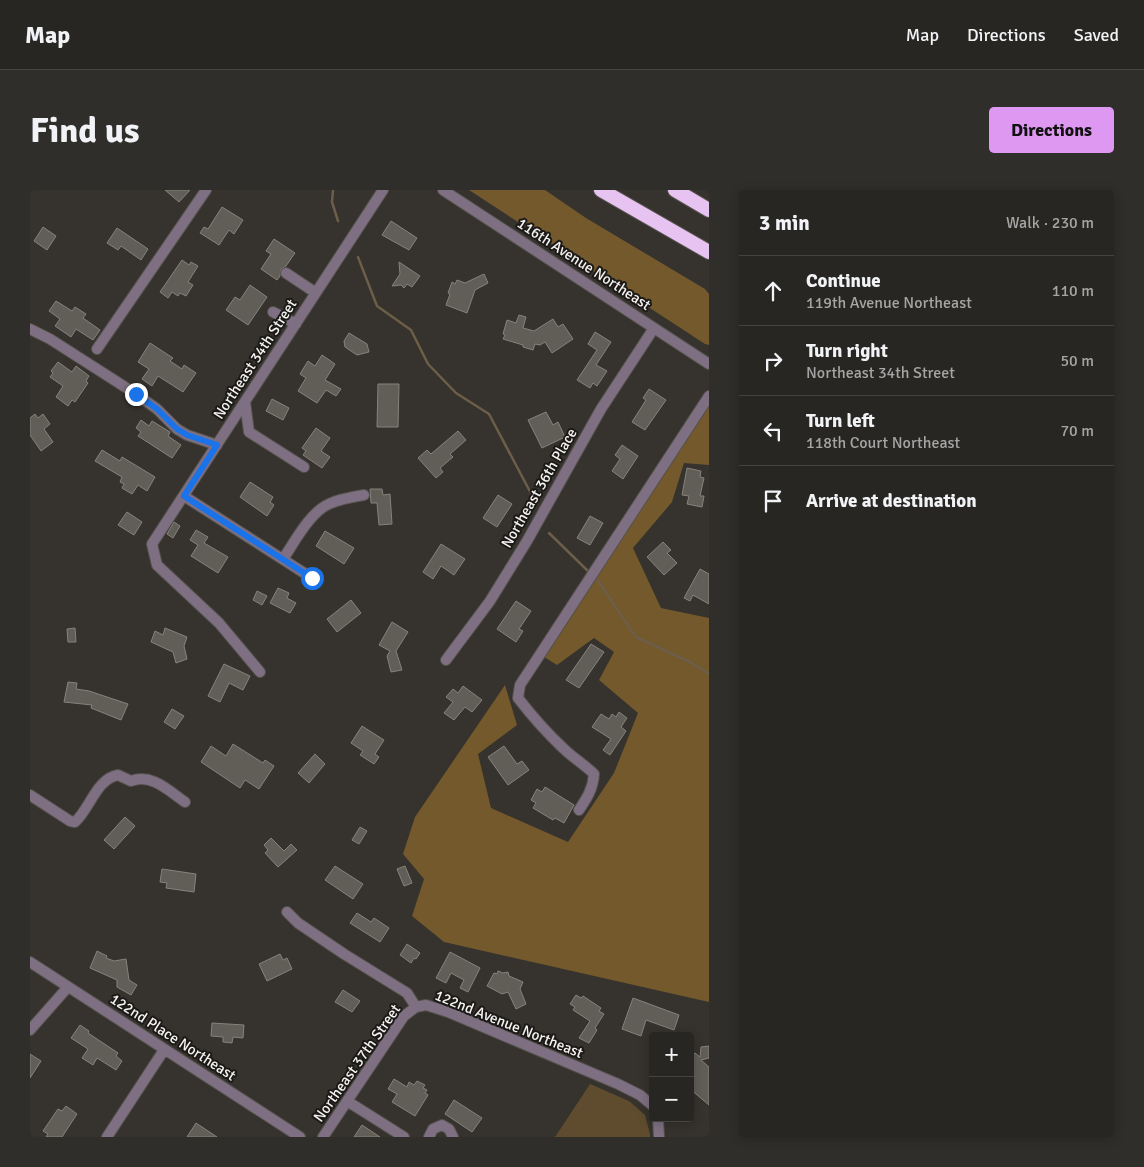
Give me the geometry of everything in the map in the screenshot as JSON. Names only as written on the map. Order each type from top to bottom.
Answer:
[{"type":"highway","points":[[601,190],[709,252]]},
{"type":"highway","points":[[675,190],[709,210]]},
{"type":"street","points":[[97,349],[206,190]]},
{"type":"street","name":"Northeast 34th Street","points":[[260,672],[219,623],[157,565],[152,544],[383,190]]},
{"type":"street","name":"116th Avenue Northeast","points":[[443,190],[709,364]]},
{"type":"street","points":[[286,273],[316,293]]},
{"type":"street","points":[[273,312],[296,324]]},
{"type":"street","name":"Northeast 36th Place","points":[[446,660],[490,601],[528,541],[602,409],[654,328]]},
{"type":"street","points":[[30,329],[136,394],[157,409],[177,429],[187,435],[217,445]]},
{"type":"street","points":[[579,810],[590,794],[594,774],[584,763],[565,750],[530,714],[518,698],[520,685],[709,396]]},
{"type":"street","points":[[245,402],[249,432],[304,467]]},
{"type":"street","points":[[283,559],[321,508],[336,501],[364,495]]},
{"type":"street","points":[[184,496],[312,578]]},
{"type":"street","points":[[30,795],[70,821],[75,822],[81,817],[99,789],[109,778],[118,775],[131,780],[140,777],[152,780],[185,802]]},
{"type":"street","name":"122nd Avenue Northeast","points":[[287,912],[298,922],[344,954],[406,993],[416,1007],[426,1005],[456,1016],[618,1084],[640,1094],[649,1102]]},
{"type":"street","name":"122nd Place Northeast","points":[[30,962],[300,1137]]},
{"type":"street","points":[[30,1030],[68,987]]},
{"type":"street","name":"Northeast 37th Street","points":[[323,1137],[404,1016],[416,1007]]},
{"type":"street","points":[[107,1137],[164,1050]]},
{"type":"street","points":[[347,1101],[404,1137]]},
{"type":"street","points":[[658,1122],[658,1137]]},
{"type":"street","points":[[429,1137],[433,1129],[442,1125],[449,1129],[453,1137]]},
{"type":"shaded area","points":[[469,190],[545,190],[586,218],[705,289],[709,294],[709,345],[705,344]]},
{"type":"shaded area","points":[[709,406],[709,465],[684,463],[672,502],[633,548],[661,608],[709,618],[709,1002],[444,942],[412,916],[424,879],[403,854],[415,817],[505,685],[517,725],[478,754],[491,808],[568,842],[614,773],[638,713],[599,680],[614,652],[594,638],[557,665],[544,657]]},
{"type":"shaded area","points":[[590,1084],[629,1101],[645,1115],[650,1137],[555,1137]]},
{"type":"building","points":[[165,190],[190,190],[179,202]]},
{"type":"building","points":[[222,207],[243,220],[234,234],[229,230],[219,245],[200,233],[204,227],[208,229]]},
{"type":"building","points":[[391,221],[417,238],[409,250],[382,235]]},
{"type":"building","points":[[43,227],[56,236],[47,250],[34,241]]},
{"type":"building","points":[[117,228],[148,249],[141,260],[121,246],[118,250],[107,243]]},
{"type":"building","points":[[274,239],[295,253],[286,266],[281,269],[277,280],[261,269],[271,254],[266,251]]},
{"type":"building","points":[[182,260],[189,265],[191,262],[198,266],[188,282],[193,285],[186,296],[180,293],[178,296],[172,292],[168,298],[160,292]]},
{"type":"building","points":[[399,262],[420,276],[412,287],[407,284],[404,288],[401,285],[392,286],[400,274]]},
{"type":"building","points":[[484,274],[488,283],[475,290],[467,313],[446,305],[452,282],[455,284],[457,280],[465,283]]},
{"type":"building","points":[[250,285],[267,297],[248,325],[226,310],[235,297],[240,300]]},
{"type":"building","points":[[56,301],[72,311],[75,307],[86,314],[83,318],[100,330],[93,340],[76,329],[71,337],[55,326],[60,319],[49,311]]},
{"type":"building","points":[[519,315],[526,317],[523,328],[534,331],[553,319],[558,327],[563,324],[573,339],[552,353],[545,342],[540,345],[535,344],[533,350],[503,339],[507,320],[516,323]]},
{"type":"building","points":[[595,332],[611,342],[596,365],[607,371],[597,386],[593,383],[590,388],[577,380],[597,350],[588,344]]},
{"type":"building","points":[[349,333],[367,344],[369,352],[357,355],[345,347],[344,341]]},
{"type":"building","points":[[150,343],[173,358],[170,361],[182,369],[184,365],[196,373],[183,392],[158,376],[152,386],[142,379],[149,369],[138,362]]},
{"type":"building","points":[[322,355],[335,364],[325,380],[341,389],[336,396],[326,390],[317,403],[298,391],[306,378],[300,374],[308,361],[315,366]]},
{"type":"building","points":[[58,362],[72,372],[76,366],[89,376],[86,381],[88,383],[75,402],[72,400],[68,406],[56,397],[63,386],[50,377],[53,373],[51,371]]},
{"type":"building","points":[[378,384],[399,384],[398,427],[377,427]]},
{"type":"building","points":[[649,389],[666,400],[645,430],[632,422],[646,400],[643,398]]},
{"type":"building","points":[[272,399],[289,408],[283,420],[266,411]]},
{"type":"building","points":[[546,412],[553,425],[558,422],[565,437],[542,448],[528,420]]},
{"type":"building","points":[[35,414],[38,418],[43,414],[50,424],[44,429],[53,442],[41,451],[30,435],[30,418]]},
{"type":"building","points":[[141,420],[149,426],[152,421],[170,432],[168,436],[181,445],[172,458],[138,436],[141,432],[136,428]]},
{"type":"building","points":[[316,428],[330,438],[321,451],[330,457],[322,468],[303,455],[306,451],[302,448]]},
{"type":"building","points":[[458,431],[466,440],[450,454],[453,457],[440,468],[443,472],[436,478],[418,458],[427,450],[431,454]]},
{"type":"building","points":[[622,445],[638,456],[623,479],[612,471],[620,459],[615,455]]},
{"type":"building","points":[[102,450],[120,461],[122,457],[155,477],[147,491],[138,485],[132,494],[122,488],[124,484],[120,482],[122,477],[95,461]]},
{"type":"building","points":[[687,468],[701,471],[700,477],[704,478],[700,496],[704,496],[702,507],[687,504],[689,496],[682,495]]},
{"type":"building","points":[[250,482],[273,497],[270,502],[274,505],[267,516],[240,497]]},
{"type":"building","points":[[370,489],[382,489],[383,495],[390,494],[392,524],[379,525],[377,503],[371,503]]},
{"type":"building","points":[[498,495],[512,504],[497,527],[483,518]]},
{"type":"building","points":[[127,512],[142,522],[134,535],[118,525]]},
{"type":"building","points":[[590,516],[603,523],[590,545],[577,538]]},
{"type":"building","points":[[174,522],[180,526],[173,538],[167,534]]},
{"type":"building","points":[[196,530],[208,537],[204,543],[228,557],[218,573],[191,556],[198,545],[190,540]]},
{"type":"building","points":[[325,531],[354,548],[344,564],[316,546]]},
{"type":"building","points":[[663,542],[671,550],[667,553],[677,563],[664,575],[647,557]]},
{"type":"building","points":[[441,544],[465,559],[454,575],[441,566],[433,579],[423,572]]},
{"type":"building","points":[[700,569],[709,574],[709,604],[693,595],[690,601],[684,598]]},
{"type":"building","points":[[278,588],[289,593],[287,598],[296,603],[290,613],[270,603]]},
{"type":"building","points":[[257,591],[267,596],[262,605],[253,600]]},
{"type":"building","points":[[351,600],[361,613],[337,632],[327,619]]},
{"type":"building","points":[[516,601],[531,611],[519,629],[523,631],[516,642],[497,629]]},
{"type":"building","points":[[392,622],[408,632],[396,651],[402,670],[391,672],[387,656],[390,651],[379,645]]},
{"type":"building","points":[[75,628],[76,642],[68,642],[67,629]]},
{"type":"building","points":[[165,628],[187,637],[184,646],[187,659],[176,663],[173,652],[151,642],[155,631],[163,635]]},
{"type":"building","points":[[591,644],[604,652],[579,688],[566,680]]},
{"type":"building","points":[[224,664],[250,676],[243,690],[229,683],[220,702],[208,696]]},
{"type":"building","points":[[68,682],[77,683],[76,689],[89,691],[128,704],[121,720],[91,708],[92,705],[64,702]]},
{"type":"building","points":[[463,686],[482,700],[472,712],[465,707],[454,720],[444,713],[453,702],[446,697],[453,689],[458,693]]},
{"type":"building","points":[[172,709],[184,716],[175,729],[164,722]]},
{"type":"building","points":[[619,712],[627,718],[621,727],[626,731],[610,755],[603,750],[611,739],[592,727],[601,714],[609,719],[612,714],[616,717]]},
{"type":"building","points":[[362,726],[384,740],[375,754],[379,757],[374,764],[360,755],[363,751],[351,743]]},
{"type":"building","points":[[233,744],[263,763],[265,760],[274,766],[259,789],[245,780],[240,788],[201,762],[211,746],[226,756]]},
{"type":"building","points":[[504,746],[517,764],[522,761],[529,770],[508,785],[488,757]]},
{"type":"building","points":[[315,754],[325,764],[309,783],[298,773]]},
{"type":"building","points":[[545,787],[574,805],[564,823],[555,818],[553,820],[533,808],[536,803],[531,800],[537,789],[542,792]]},
{"type":"building","points":[[125,817],[135,826],[114,849],[104,840]]},
{"type":"building","points":[[360,827],[367,831],[359,844],[352,840]]},
{"type":"building","points":[[271,838],[284,851],[291,844],[297,850],[278,867],[265,853],[268,850],[264,845]]},
{"type":"building","points":[[335,866],[363,884],[353,899],[325,880]]},
{"type":"building","points":[[405,866],[412,883],[404,886],[397,869]]},
{"type":"building","points":[[162,869],[196,874],[194,892],[166,888],[167,883],[160,882]]},
{"type":"building","points":[[357,913],[371,922],[374,918],[389,928],[380,942],[350,923]]},
{"type":"building","points":[[407,944],[420,953],[411,963],[400,955]]},
{"type":"building","points":[[97,951],[114,961],[126,959],[129,980],[137,985],[131,995],[117,987],[117,980],[90,968]]},
{"type":"building","points":[[450,952],[480,968],[468,992],[460,988],[464,980],[451,973],[446,983],[436,978]]},
{"type":"building","points":[[280,954],[283,960],[287,958],[292,969],[267,981],[259,964]]},
{"type":"building","points":[[498,971],[508,972],[509,976],[523,982],[520,989],[526,1004],[516,1009],[508,992],[502,994],[487,986],[494,973],[497,974]]},
{"type":"building","points":[[343,990],[360,1001],[352,1012],[335,1002]]},
{"type":"building","points":[[576,995],[581,998],[583,996],[601,1008],[599,1011],[604,1014],[595,1028],[597,1030],[589,1043],[579,1038],[590,1021],[573,1010],[575,1007],[570,1004]]},
{"type":"building","points":[[633,998],[679,1015],[674,1030],[646,1020],[641,1036],[622,1029]]},
{"type":"building","points":[[212,1023],[244,1025],[243,1038],[233,1037],[232,1043],[223,1042],[223,1037],[211,1036]]},
{"type":"building","points":[[80,1025],[89,1031],[88,1033],[118,1053],[116,1056],[122,1061],[116,1070],[97,1058],[93,1065],[82,1058],[88,1049],[71,1038]]},
{"type":"building","points":[[709,1046],[709,1058],[701,1060],[709,1067],[709,1105],[694,1092],[694,1054],[700,1057],[701,1047]]},
{"type":"building","points":[[30,1054],[41,1061],[30,1078]]},
{"type":"building","points":[[394,1079],[407,1087],[409,1082],[414,1085],[417,1081],[425,1085],[423,1088],[427,1090],[425,1093],[428,1095],[415,1116],[392,1102],[397,1094],[388,1089]]},
{"type":"building","points":[[454,1100],[482,1118],[472,1132],[445,1114]]},
{"type":"building","points":[[66,1106],[77,1114],[62,1137],[46,1137],[48,1134],[43,1131],[58,1109],[62,1111]]},
{"type":"building","points":[[196,1123],[217,1137],[187,1137]]},
{"type":"building","points":[[362,1125],[380,1137],[354,1137]]},
{"type":"waterway","points":[[333,190],[332,202],[338,221]]},
{"type":"waterway","points":[[358,257],[377,306],[411,330],[428,364],[456,393],[489,414],[535,501]]},
{"type":"waterway","points":[[549,533],[590,573]]},
{"type":"waterway","points":[[594,576],[636,637],[692,663],[709,674]]},
{"type":"route","points":[[136,394],[157,409],[177,429],[187,435],[217,445],[184,496],[312,578]]}]
